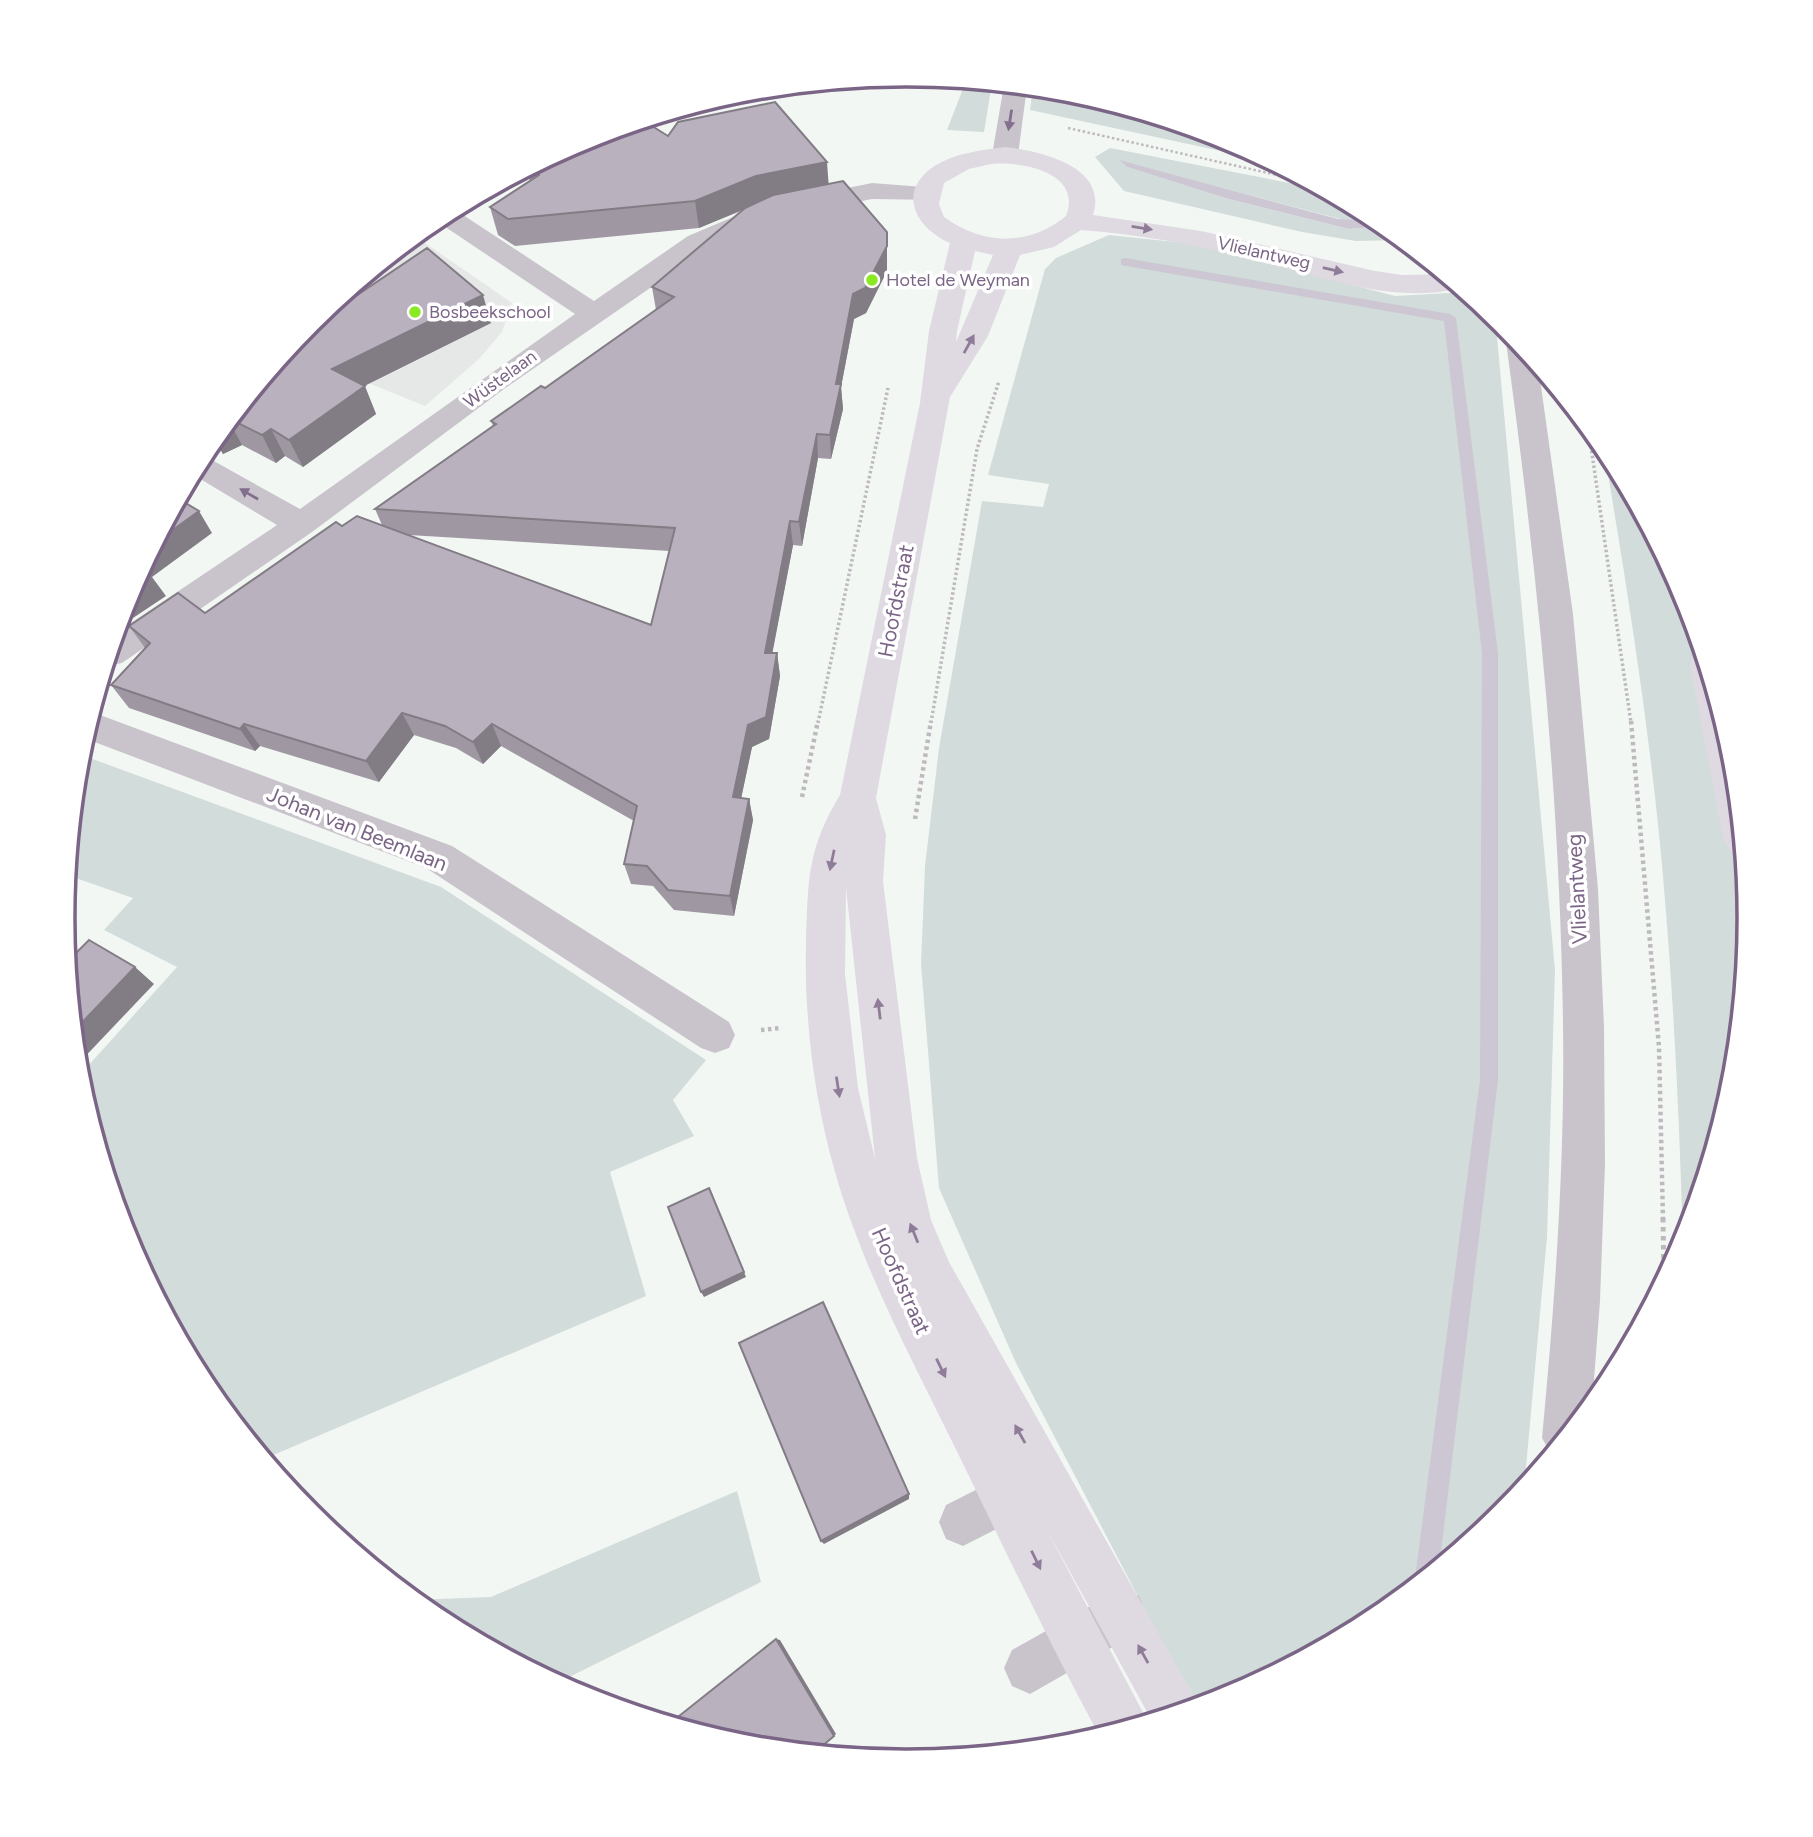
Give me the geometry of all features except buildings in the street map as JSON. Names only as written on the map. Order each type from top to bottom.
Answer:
[{"type":"main road","points":[[1005,155],[1033,159],[1058,169],[1104,196],[1082,207],[1074,222],[1049,239],[1010,247],[964,239],[932,221],[927,194],[932,181],[949,167],[971,158],[1005,155]]},
{"type":"main road","name":"Vlielantweg","points":[[1104,196],[1306,243],[1386,256]]},
{"type":"main road","name":"Vlielantweg","points":[[1074,222],[1167,232],[1385,280],[1441,282]]},
{"type":"main road","name":"Hoofdstraat","points":[[964,239],[943,331],[934,403],[858,798],[867,835],[864,881],[897,1158],[909,1221],[1025,1488],[1076,1641],[1120,1721]]},
{"type":"main road","name":"Hoofdstraat","points":[[934,403],[974,336],[1010,247]]},
{"type":"main road","name":"Hoofdstraat","points":[[1025,1488],[1121,1614],[1173,1706]]},
{"type":"street","points":[[1005,155],[1014,94]]},
{"type":"street","name":"Wüstelaan","points":[[121,647],[301,524],[593,313],[698,242],[768,212],[872,191],[927,194]]},
{"type":"street","points":[[455,221],[593,313]]},
{"type":"street","name":"Vlielantweg","points":[[1523,361],[1541,483],[1568,745],[1578,891],[1585,1080],[1577,1312],[1567,1423]]},
{"type":"street","points":[[207,469],[301,524]]},
{"type":"street","name":"Johan van Beemlaan","points":[[97,730],[439,857],[715,1035]]},
{"type":"street","points":[[963,1522],[1025,1488]]},
{"type":"street","points":[[1030,1668],[1121,1614]]},
{"type":"path","points":[[1100,135],[1278,175]]},
{"type":"path","points":[[913,831],[977,449],[1001,373]]},
{"type":"path","points":[[1591,447],[1632,728],[1651,926],[1660,1047],[1664,1260]]},
{"type":"shaded area","points":[[963,89],[991,92],[984,132],[947,130]]},
{"type":"shaded area","points":[[1032,97],[1069,103],[1174,131],[1229,153],[1030,110]]},
{"type":"shaded area","points":[[1110,148],[1294,184],[1356,219],[1340,219],[1120,161],[1127,167],[1225,198],[1349,229],[1369,227],[1387,240],[1356,241],[1302,232],[1124,191],[1095,157]]},
{"type":"shaded area","points":[[1119,160],[1338,219],[1356,219],[1369,227],[1349,229],[1225,198],[1127,167]]},
{"type":"shaded area","points":[[1109,235],[1194,244],[1395,296],[1453,293],[1497,334],[1555,970],[1547,1237],[1525,1473],[1455,1543],[1413,1578],[1368,1610],[1274,1664],[1195,1698],[1156,1631],[1016,1363],[939,1188],[921,964],[925,866],[939,748],[982,501],[1043,507],[1049,484],[988,475],[1045,269],[1056,258]]},
{"type":"shaded area","name":"Bosbeekschool","points":[[424,242],[512,303],[502,332],[479,359],[425,406],[297,354],[358,294]]},
{"type":"shaded area","points":[[1608,473],[1652,551],[1690,641],[1735,848],[1738,918],[1731,1027],[1709,1134],[1682,1217],[1675,1038],[1661,853],[1640,677]]},
{"type":"shaded area","points":[[91,758],[441,887],[706,1060],[673,1100],[694,1136],[610,1172],[646,1296],[272,1455],[215,1380],[161,1286],[119,1186],[104,1134],[88,1066],[177,967],[104,930],[133,898],[76,878],[82,810]]},
{"type":"shaded area","points":[[737,1491],[761,1582],[569,1677],[491,1638],[430,1599],[491,1597]]},
{"type":"waterway","points":[[1125,262],[1450,318],[1490,653],[1489,1080],[1428,1566]]},
{"type":"place","name":"Hotel de Weyman","points":[[872,280]]},
{"type":"place","name":"Bosbeekschool","points":[[415,312]]}]
